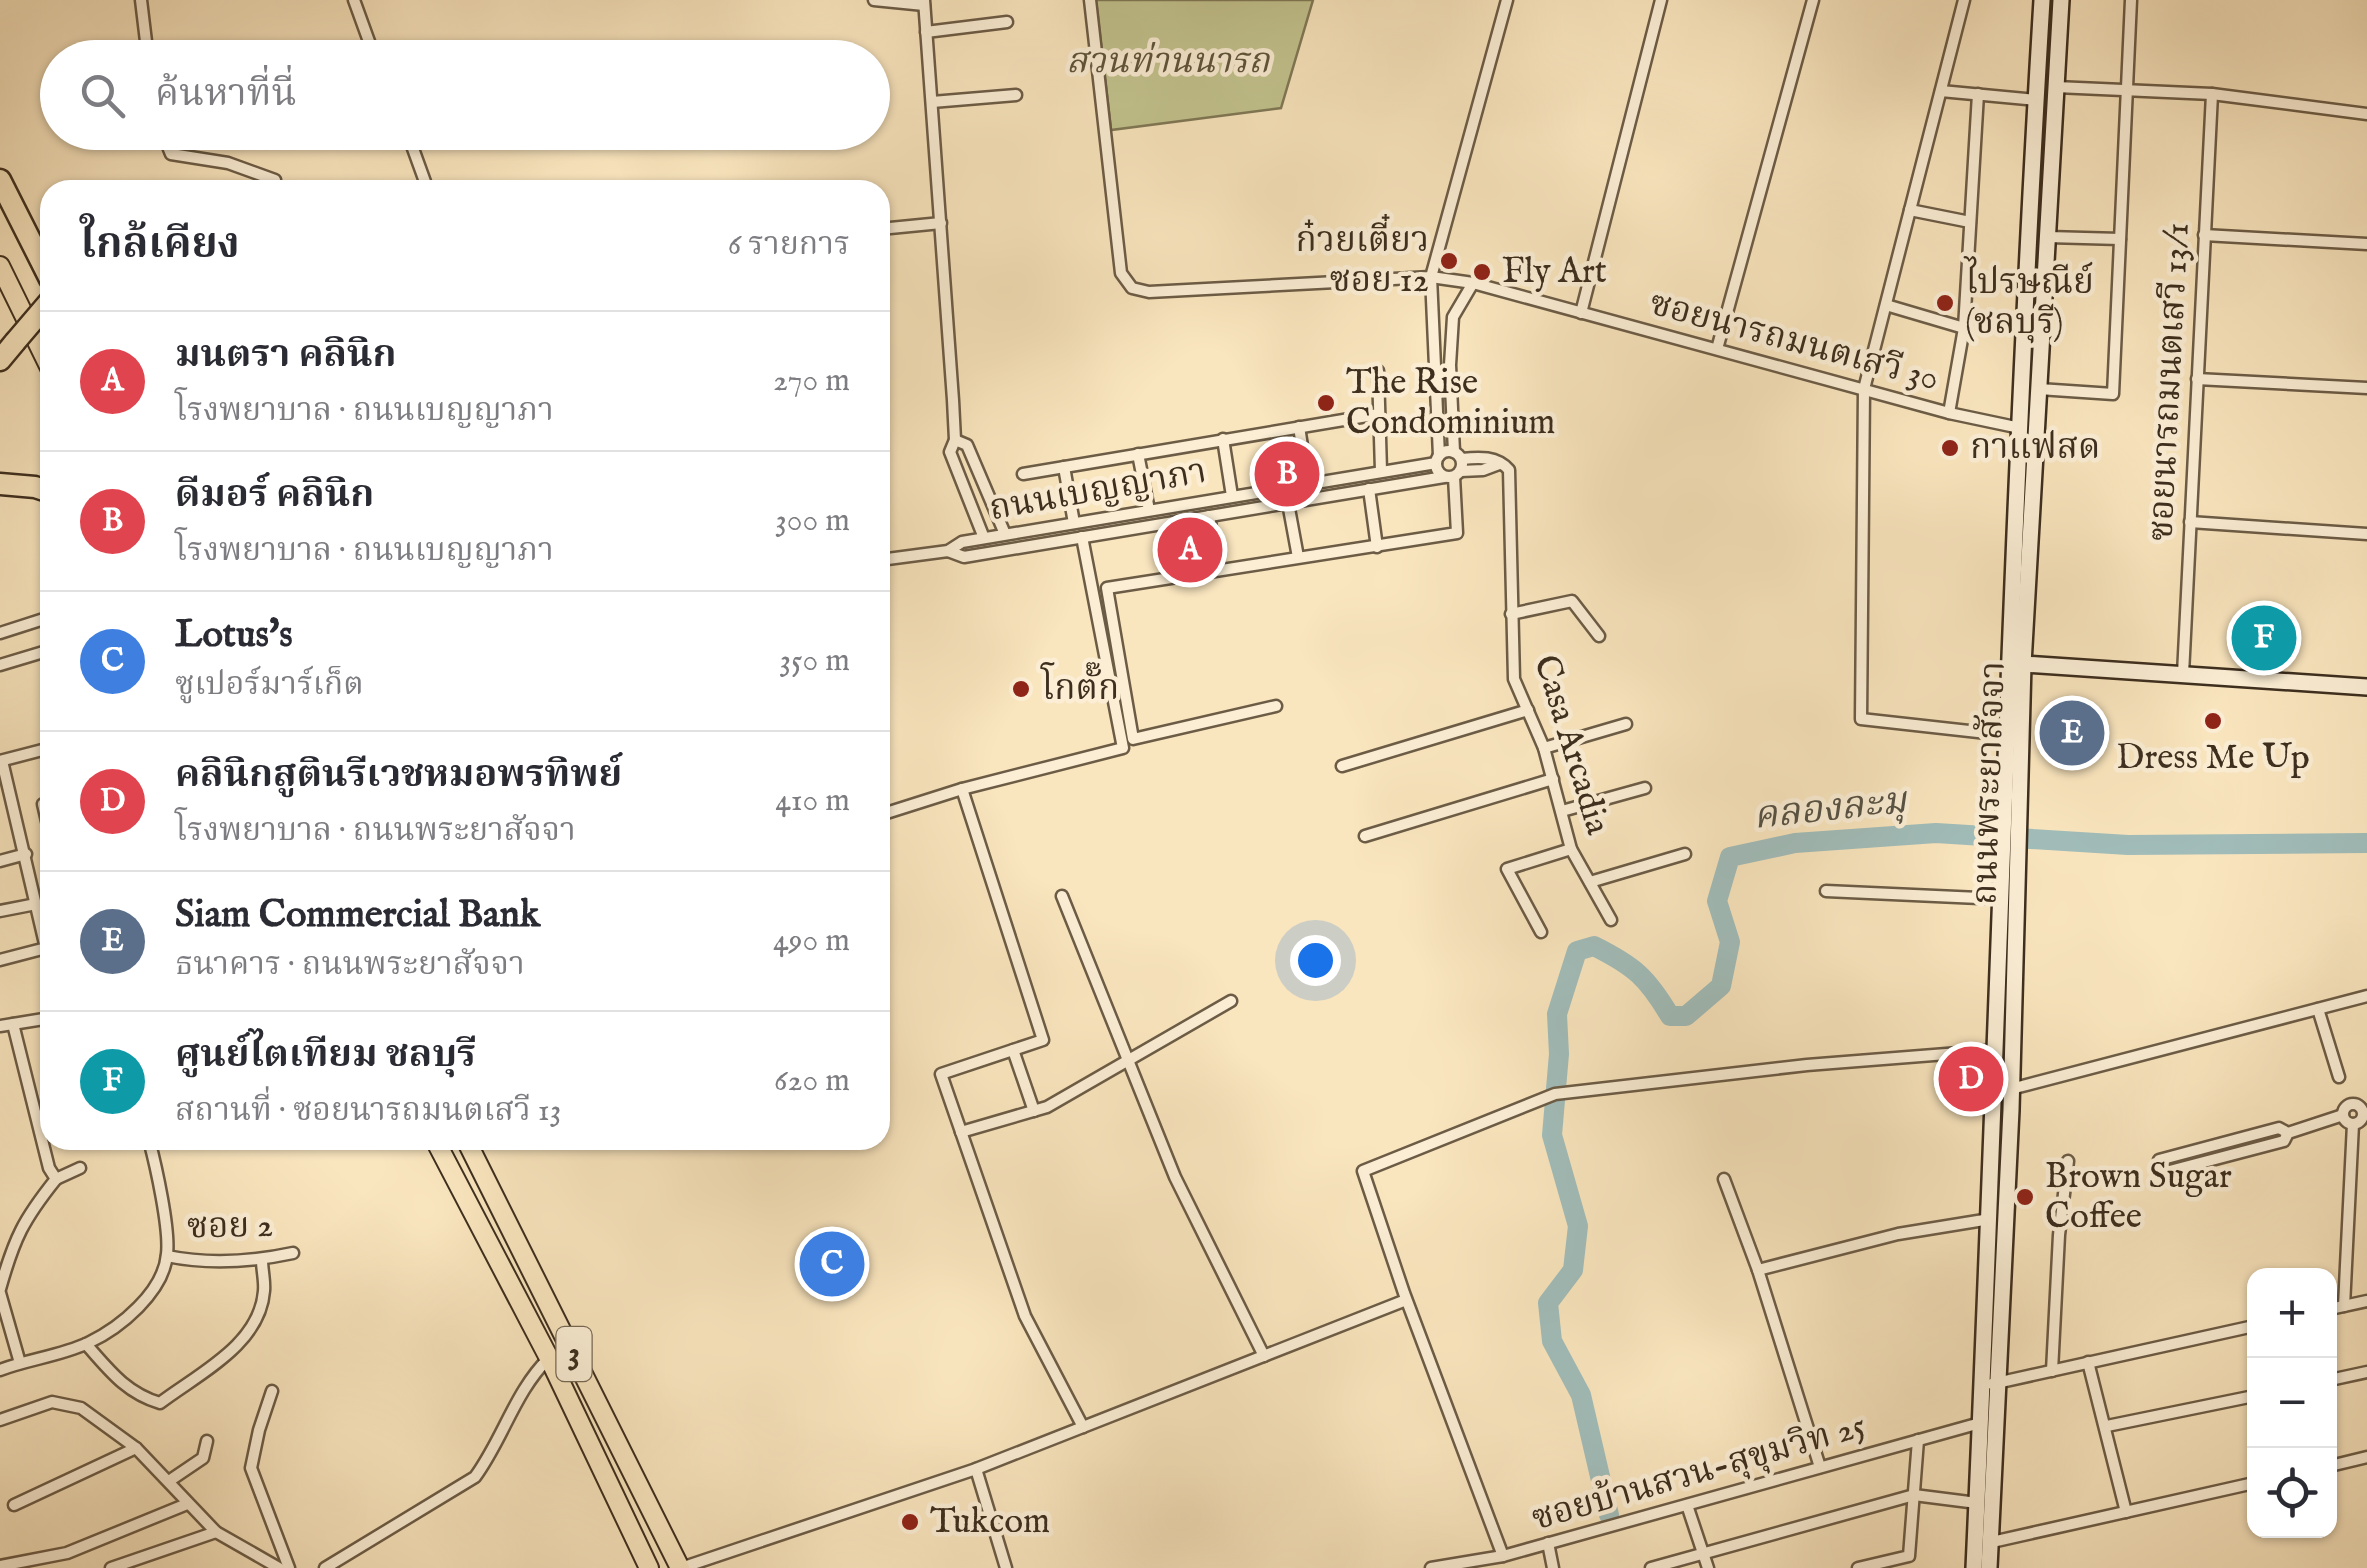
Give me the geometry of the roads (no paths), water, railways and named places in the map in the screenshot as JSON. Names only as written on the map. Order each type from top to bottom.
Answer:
[{"type":"highway","points":[[0,180],[40,259]]},
{"type":"highway","points":[[0,360],[40,313]]},
{"type":"highway","points":[[0,484],[40,489]]},
{"type":"main road","name":"ถนนพระยาสัจจา","points":[[2011,829],[2006,735],[2042,0]]},
{"type":"main road","name":"ถนนพระยาสัจจา","points":[[1990,1568],[1990,1220],[2011,1090],[2011,829],[2061,0]]},
{"type":"main road","points":[[0,266],[40,348]]},
{"type":"main road","points":[[2023,664],[2367,687]]},
{"type":"main road","name":"ถนนพระยาสัจจา","points":[[1974,1568],[1980,1422],[1990,1384],[2001,1152],[1997,1050],[2002,899],[2010,858]]},
{"type":"main road","name":"3","points":[[440,1150],[549,1358],[649,1568]]},
{"type":"main road","name":"3","points":[[471,1150],[680,1568]]},
{"type":"street","points":[[140,0],[146,40]]},
{"type":"street","points":[[354,0],[368,40]]},
{"type":"street","points":[[874,0],[924,2],[956,440],[950,452],[984,538]]},
{"type":"street","name":"ซอยนารถมนตเสวี 30","points":[[1090,0],[1121,273],[1132,288],[1148,292],[1431,277],[1472,284],[1949,413],[2020,428]]},
{"type":"street","points":[[1455,467],[1438,471],[1431,277],[1506,0]]},
{"type":"street","points":[[1581,313],[1661,0]]},
{"type":"street","points":[[1716,349],[1813,0]]},
{"type":"street","points":[[1964,0],[1864,389],[1861,719],[2006,735]]},
{"type":"street","points":[[2039,389],[2113,394],[2131,0]]},
{"type":"street","points":[[926,32],[1007,22]]},
{"type":"street","points":[[2056,87],[2212,94],[2367,114]]},
{"type":"street","points":[[1941,90],[2036,100]]},
{"type":"street","points":[[1949,413],[1964,328],[1978,94]]},
{"type":"street","name":"ซอยนารถมนตเสวี 13/1","points":[[2182,674],[2212,94]]},
{"type":"street","points":[[932,102],[1016,95]]},
{"type":"street","points":[[169,150],[171,154],[228,163],[274,180]]},
{"type":"street","points":[[414,150],[424,180]]},
{"type":"street","points":[[1910,210],[1970,222]]},
{"type":"street","points":[[890,229],[941,223]]},
{"type":"street","points":[[2204,234],[2367,244]]},
{"type":"street","points":[[2048,237],[2120,239]]},
{"type":"street","points":[[1276,706],[1133,740],[1107,588],[1457,533],[1450,364],[1453,316],[1472,284]]},
{"type":"street","points":[[1886,305],[1964,328]]},
{"type":"street","points":[[1434,364],[1450,364]]},
{"type":"street","points":[[1378,371],[1382,472]]},
{"type":"street","points":[[2197,380],[2367,388]]},
{"type":"street","points":[[1023,474],[1380,414]]},
{"type":"street","points":[[1298,427],[1308,484]]},
{"type":"street","points":[[1223,439],[1232,496]]},
{"type":"street","points":[[956,440],[966,445],[1005,534]]},
{"type":"street","name":"ถนนเบญญาภา","points":[[890,559],[948,551],[962,542],[1005,534],[1382,472],[1438,460],[1446,452],[1455,467],[1369,489],[964,557],[948,551]]},
{"type":"street","points":[[1138,454],[1149,510]]},
{"type":"street","name":"Casa Arcadia","points":[[1455,467],[1484,456],[1509,470],[1514,679],[1544,748],[1572,849],[1612,920]]},
{"type":"street","points":[[1064,467],[1074,523]]},
{"type":"street","points":[[1369,489],[1377,547]]},
{"type":"street","points":[[1262,492],[1264,506]]},
{"type":"street","points":[[1288,503],[1298,557]]},
{"type":"street","points":[[1209,516],[1218,570]]},
{"type":"street","points":[[1102,518],[1105,533]]},
{"type":"street","points":[[2190,522],[2367,534]]},
{"type":"street","points":[[890,812],[1123,748],[1082,537]]},
{"type":"street","points":[[1511,614],[1572,600],[1599,636]]},
{"type":"street","points":[[0,632],[40,620]]},
{"type":"street","points":[[0,665],[40,653]]},
{"type":"street","points":[[1342,766],[1528,710]]},
{"type":"street","points":[[1544,748],[1626,724]]},
{"type":"street","points":[[40,751],[1,761],[40,919]]},
{"type":"street","points":[[1364,836],[1553,779]]},
{"type":"street","points":[[1562,811],[1645,788]]},
{"type":"street","points":[[962,789],[1043,1040],[940,1074],[1026,1316],[1083,1427]]},
{"type":"street","points":[[1541,932],[1508,869],[1572,849]]},
{"type":"street","points":[[0,860],[26,854]]},
{"type":"street","points":[[1590,882],[1684,854]]},
{"type":"street","points":[[1826,890],[2002,899]]},
{"type":"street","points":[[1062,896],[1174,1177],[1264,1356]]},
{"type":"street","points":[[0,911],[36,904]]},
{"type":"street","points":[[0,960],[40,950]]},
{"type":"street","points":[[2011,1090],[2367,996]]},
{"type":"street","points":[[961,1132],[1048,1107],[1230,1002]]},
{"type":"street","points":[[2318,1008],[2339,1077]]},
{"type":"street","points":[[0,1026],[40,1020]]},
{"type":"street","points":[[13,1024],[40,1132]]},
{"type":"street","points":[[1013,1050],[1034,1111]]},
{"type":"street","points":[[1504,1556],[1406,1300],[1363,1171],[1546,1097],[1569,1092],[1806,1065],[1997,1050]]},
{"type":"street","points":[[2288,1133],[2284,1142],[2162,1173],[2158,1160],[2279,1128],[2288,1133],[2343,1115],[2350,1104],[2360,1106],[2362,1119],[2354,1124]]},
{"type":"street","points":[[2343,1115],[2354,1124]]},
{"type":"street","points":[[2344,1306],[2354,1124]]},
{"type":"street","points":[[2235,1140],[2238,1153]]},
{"type":"street","points":[[44,1150],[56,1179]]},
{"type":"street","points":[[0,1370],[86,1344],[120,1326],[142,1303],[168,1256],[152,1150]]},
{"type":"street","points":[[2052,1370],[2059,1235],[2068,1161]]},
{"type":"street","points":[[20,1362],[0,1291],[13,1241],[32,1208],[56,1179],[80,1168]]},
{"type":"street","points":[[1724,1179],[1758,1270],[1820,1468]]},
{"type":"street","points":[[1758,1270],[1898,1234],[1990,1220]]},
{"type":"street","name":"ซอย 2","points":[[168,1256],[200,1263],[262,1260],[293,1253]]},
{"type":"street","points":[[86,1344],[122,1385],[140,1397],[160,1403],[231,1352],[250,1329],[264,1293],[262,1260]]},
{"type":"street","points":[[680,1568],[976,1469],[1406,1300]]},
{"type":"street","points":[[2337,1308],[2367,1301]]},
{"type":"street","points":[[1990,1384],[2247,1328]]},
{"type":"street","points":[[325,1568],[475,1477],[488,1460],[531,1376],[549,1358]]},
{"type":"street","points":[[2088,1362],[2126,1512]]},
{"type":"street","points":[[2337,1378],[2367,1372]]},
{"type":"street","points":[[272,1391],[251,1468],[289,1568]]},
{"type":"street","points":[[2107,1426],[2247,1397]]},
{"type":"street","points":[[0,1420],[52,1402],[80,1408],[136,1448],[216,1532],[279,1568]]},
{"type":"street","name":"ซอยบ้านสวน-สุขุมวิท 25","points":[[1431,1568],[1504,1556],[1980,1422]]},
{"type":"street","points":[[1858,1568],[1910,1556],[1918,1440]]},
{"type":"street","points":[[169,1481],[200,1462],[206,1454],[207,1441]]},
{"type":"street","points":[[14,1505],[136,1448]]},
{"type":"street","points":[[2337,1464],[2367,1458]]},
{"type":"street","points":[[976,1469],[1006,1568]]},
{"type":"street","points":[[1992,1542],[2247,1485]]},
{"type":"street","points":[[1650,1568],[1914,1495],[1976,1503]]},
{"type":"street","points":[[0,1566],[67,1552],[188,1504]]},
{"type":"street","points":[[1687,1505],[1708,1568]]},
{"type":"street","points":[[111,1568],[216,1532]]},
{"type":"street","points":[[1548,1544],[1552,1568]]},
{"type":"street","points":[[246,1568],[261,1560]]},
{"type":"waterway","name":"คลองละมุ","points":[[1609,1515],[1581,1395],[1552,1341],[1548,1303],[1573,1270],[1578,1226],[1552,1135],[1559,1054],[1557,1014],[1577,951],[1594,946],[1620,960],[1646,982],[1670,1016],[1686,1016],[1721,986],[1730,942],[1717,901],[1730,857],[1795,843],[1936,833],[2128,845],[2367,843]]},
{"type":"place","name":"ก๋วยเตี๋ยว ซอย 12","points":[[1449,261]]},
{"type":"place","name":"Fly Art","points":[[1482,272]]},
{"type":"place","name":"ไปรษณีย์ (ชลบุรี)","points":[[1945,303]]},
{"type":"place","name":"The Rise Condominium","points":[[1326,403]]},
{"type":"place","name":"กาแฟสด","points":[[1950,448]]},
{"type":"place","name":"ดีมอร์ คลินิก","points":[[1287,474]]},
{"type":"place","name":"มนตรา คลินิก","points":[[1190,550]]},
{"type":"place","name":"ศูนย์ไตเทียม ชลบุรี","points":[[2264,638]]},
{"type":"place","name":"โกตั๊ก","points":[[1021,689]]},
{"type":"place","name":"Dress Me Up","points":[[2213,721]]},
{"type":"place","name":"Siam Commercial Bank","points":[[2072,733]]},
{"type":"place","name":"คลินิกสูตินรีเวชหมอพรทิพย์","points":[[1971,1079]]},
{"type":"place","name":"Brown Sugar Coffee","points":[[2025,1197]]},
{"type":"place","name":"Lotus's","points":[[832,1264]]},
{"type":"place","name":"Tukcom","points":[[910,1522]]},
{"type":"park label","name":"สวนท่านนารถ","points":[[1168,62]]}]
